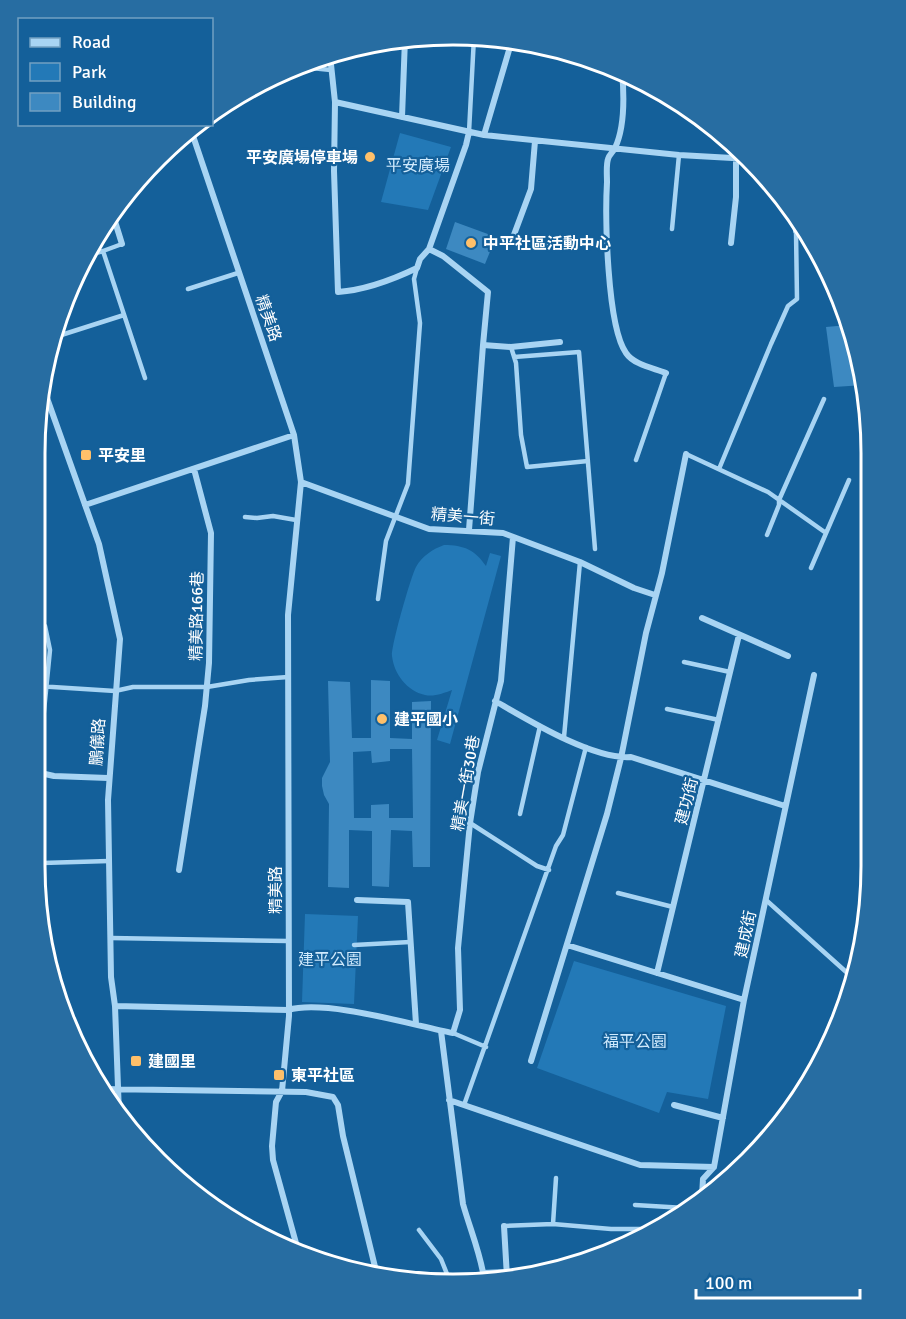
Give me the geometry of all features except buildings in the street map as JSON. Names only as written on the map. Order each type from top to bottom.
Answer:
[{"type":"street","points":[[402,117],[405,48]]},
{"type":"street","points":[[484,135],[509,49]]},
{"type":"street","points":[[331,64],[335,102],[334,171],[338,292],[352,291],[393,279],[417,268],[420,259],[429,249],[469,132]]},
{"type":"street","points":[[623,82],[620,133],[615,148],[608,158],[606,198],[610,294],[619,338],[625,353],[635,362],[666,373]]},
{"type":"street","points":[[335,102],[484,135],[735,159]]},
{"type":"street","name":"精美路","points":[[194,138],[294,435],[301,482],[288,615],[288,1010],[282,1091],[276,1102],[273,1160],[296,1242]]},
{"type":"street","points":[[512,240],[531,189],[535,141]]},
{"type":"street","points":[[730,243],[736,208],[737,161]]},
{"type":"street","points":[[116,224],[122,244]]},
{"type":"street","points":[[429,249],[443,256],[488,292],[469,530]]},
{"type":"street","points":[[483,345],[511,347],[560,342]]},
{"type":"street","name":"鵬儀路","points":[[48,402],[99,544],[120,639],[108,778],[111,977],[115,1006],[118,1099]]},
{"type":"street","points":[[84,505],[294,435]]},
{"type":"street","points":[[531,1060],[607,814],[662,573],[686,454]]},
{"type":"street","name":"精美路166巷","points":[[179,870],[207,687],[211,533],[194,469]]},
{"type":"street","name":"精美一街","points":[[301,482],[429,529],[503,533],[580,562],[656,596]]},
{"type":"street","name":"精美一街30巷","points":[[453,1033],[460,1010],[458,948],[470,823],[478,772],[501,681],[513,537]]},
{"type":"street","points":[[702,618],[788,656]]},
{"type":"street","name":"建功街","points":[[657,973],[739,635]]},
{"type":"street","name":"建成街","points":[[702,1189],[703,1179],[714,1167],[744,1000],[814,675]]},
{"type":"street","points":[[495,701],[540,726],[586,747],[621,758],[631,757],[785,806]]},
{"type":"street","points":[[45,774],[108,778]]},
{"type":"street","points":[[357,900],[408,902],[416,1024]]},
{"type":"street","points":[[567,945],[744,1000]]},
{"type":"street","points":[[115,1006],[288,1010],[299,1007],[348,1011],[453,1033]]},
{"type":"street","points":[[441,1031],[463,1204],[480,1256],[483,1273]]},
{"type":"street","points":[[111,1088],[282,1091],[306,1092],[333,1097],[338,1105],[375,1266]]},
{"type":"street","points":[[449,1100],[640,1165],[714,1167]]},
{"type":"street","points":[[674,1106],[723,1118]]},
{"type":"street","points":[[504,1226],[507,1271]]},
{"type":"lane","points":[[469,132],[474,46]]},
{"type":"lane","points":[[317,69],[331,70]]},
{"type":"lane","points":[[672,229],[679,155]]},
{"type":"lane","points":[[719,469],[788,306],[797,299],[799,237]]},
{"type":"lane","points":[[512,240],[566,246]]},
{"type":"lane","points":[[99,252],[122,244]]},
{"type":"lane","points":[[103,250],[145,378]]},
{"type":"lane","points":[[378,599],[386,542],[408,484],[420,323],[414,279],[417,268]]},
{"type":"lane","points":[[188,289],[238,273]]},
{"type":"lane","points":[[63,334],[124,315]]},
{"type":"lane","points":[[511,347],[527,467],[588,460]]},
{"type":"lane","points":[[514,357],[579,352],[595,549]]},
{"type":"lane","points":[[636,460],[666,373]]},
{"type":"lane","points":[[767,535],[779,500],[824,399]]},
{"type":"lane","points":[[686,454],[754,484],[826,533]]},
{"type":"lane","points":[[811,568],[849,480]]},
{"type":"lane","points":[[245,517],[273,516],[296,520]]},
{"type":"lane","points":[[564,737],[580,562]]},
{"type":"lane","points":[[45,626],[50,650],[45,687],[115,691],[133,687],[207,687],[249,680],[288,677]]},
{"type":"lane","points":[[684,662],[730,672]]},
{"type":"lane","points":[[667,709],[719,720]]},
{"type":"lane","points":[[520,814],[540,726]]},
{"type":"lane","points":[[464,1105],[556,846],[563,835],[586,747]]},
{"type":"lane","points":[[470,823],[537,866],[549,870]]},
{"type":"lane","points":[[45,863],[110,861]]},
{"type":"lane","points":[[618,893],[673,907]]},
{"type":"lane","points":[[766,900],[847,973]]},
{"type":"lane","points":[[111,938],[288,941]]},
{"type":"lane","points":[[354,945],[410,942]]},
{"type":"lane","points":[[453,1033],[486,1047]]},
{"type":"lane","points":[[553,1224],[556,1178]]},
{"type":"lane","points":[[635,1205],[676,1207]]},
{"type":"lane","points":[[504,1226],[553,1224],[639,1229]]},
{"type":"lane","points":[[419,1230],[441,1259],[447,1274]]},
{"type":"green space","name":"平安廣場","points":[[400,133],[451,147],[428,210],[381,202]]},
{"type":"green space","points":[[444,545],[468,550],[478,556],[486,566],[490,553],[501,556],[450,744],[437,740],[452,690],[428,695],[418,693],[402,681],[395,669],[392,656],[402,611],[416,567],[428,553]]},
{"type":"green space","name":"建平公園","points":[[305,914],[358,916],[354,1004],[302,1002]]},
{"type":"green space","name":"福平公園","points":[[574,961],[726,1006],[708,1099],[667,1092],[659,1113],[537,1068]]},
{"type":"place","name":"平安廣場停車場","points":[[370,157]]},
{"type":"place","name":"中平社區活動中心","points":[[471,243]]},
{"type":"place","name":"平安里","points":[[86,455]]},
{"type":"place","name":"建平國小","points":[[382,719]]},
{"type":"place","name":"建國里","points":[[136,1061]]},
{"type":"place","name":"東平社區","points":[[279,1075]]}]
